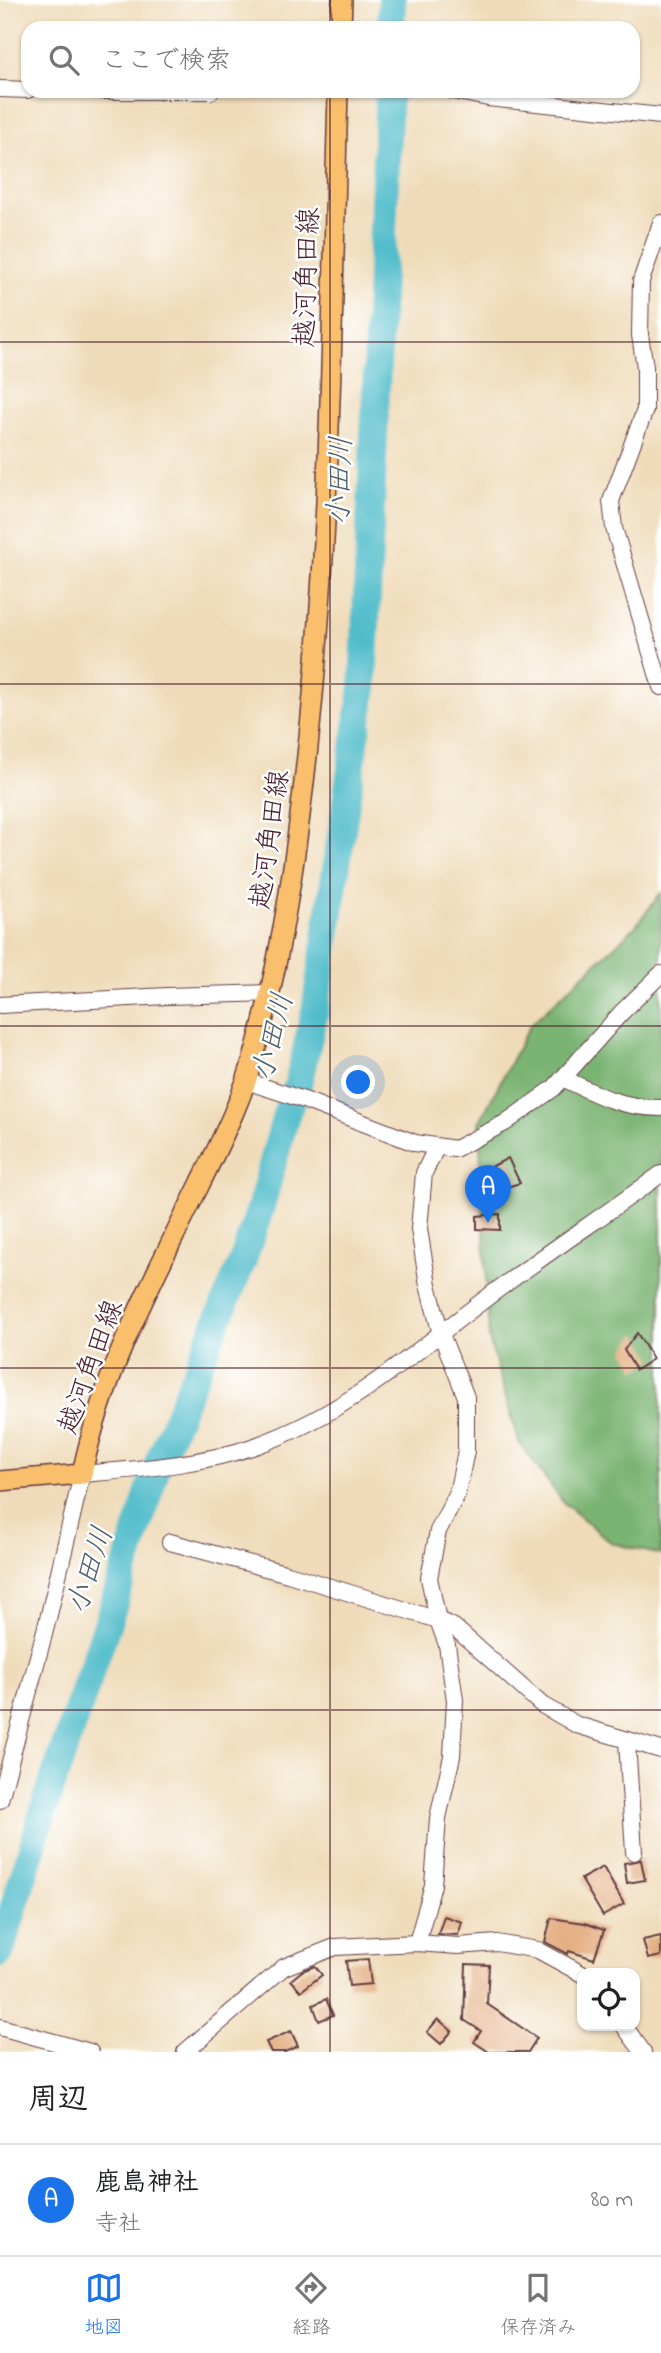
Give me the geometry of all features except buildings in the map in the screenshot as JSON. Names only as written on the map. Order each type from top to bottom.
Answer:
[{"type":"main road","points":[[341,21],[342,0]]},
{"type":"main road","name":"越河角田線","points":[[0,1480],[82,1474],[91,1431],[108,1381],[246,1082],[269,993],[286,918],[318,656],[326,513],[338,98]]},
{"type":"street","points":[[0,89],[21,90]]},
{"type":"street","points":[[496,98],[661,116]]},
{"type":"street","points":[[661,223],[641,281],[640,335],[645,367],[645,410],[611,500],[617,540],[661,687]]},
{"type":"street","points":[[246,1082],[304,1100],[415,1143],[455,1149],[505,1123],[554,1088],[621,1013],[661,974]]},
{"type":"street","points":[[0,1005],[269,993]]},
{"type":"street","points":[[563,1078],[612,1102],[639,1108],[661,1108]]},
{"type":"street","points":[[417,1943],[433,1885],[438,1818],[452,1756],[455,1700],[447,1646],[429,1578],[438,1531],[457,1494],[466,1451],[466,1397],[442,1334],[428,1285],[419,1229],[424,1173],[436,1148]]},
{"type":"street","points":[[0,1800],[48,1619],[82,1474],[211,1458],[254,1447],[323,1416],[356,1397],[504,1285],[661,1174]]},
{"type":"street","points":[[170,1542],[288,1574],[438,1620],[454,1628],[542,1705],[577,1726],[661,1750]]},
{"type":"street","points":[[627,1741],[634,1852]]},
{"type":"street","points":[[185,2052],[284,1966],[335,1947],[498,1943],[538,1950],[577,1970]]},
{"type":"street","points":[[0,2026],[90,2052]]},
{"type":"street","points":[[628,2031],[643,2052]]},
{"type":"green space","points":[[661,893],[661,1555],[612,1543],[563,1502],[519,1442],[489,1339],[479,1123],[530,1025],[634,928]]},
{"type":"waterway","name":"小田川","points":[[391,21],[392,0]]},
{"type":"waterway","name":"小田川","points":[[0,1953],[47,1799],[111,1613],[158,1463],[243,1260],[286,1115],[298,1084],[315,1011],[363,688],[389,98]]},
{"type":"place","name":"鹿島神社","points":[[488,1223]]}]
